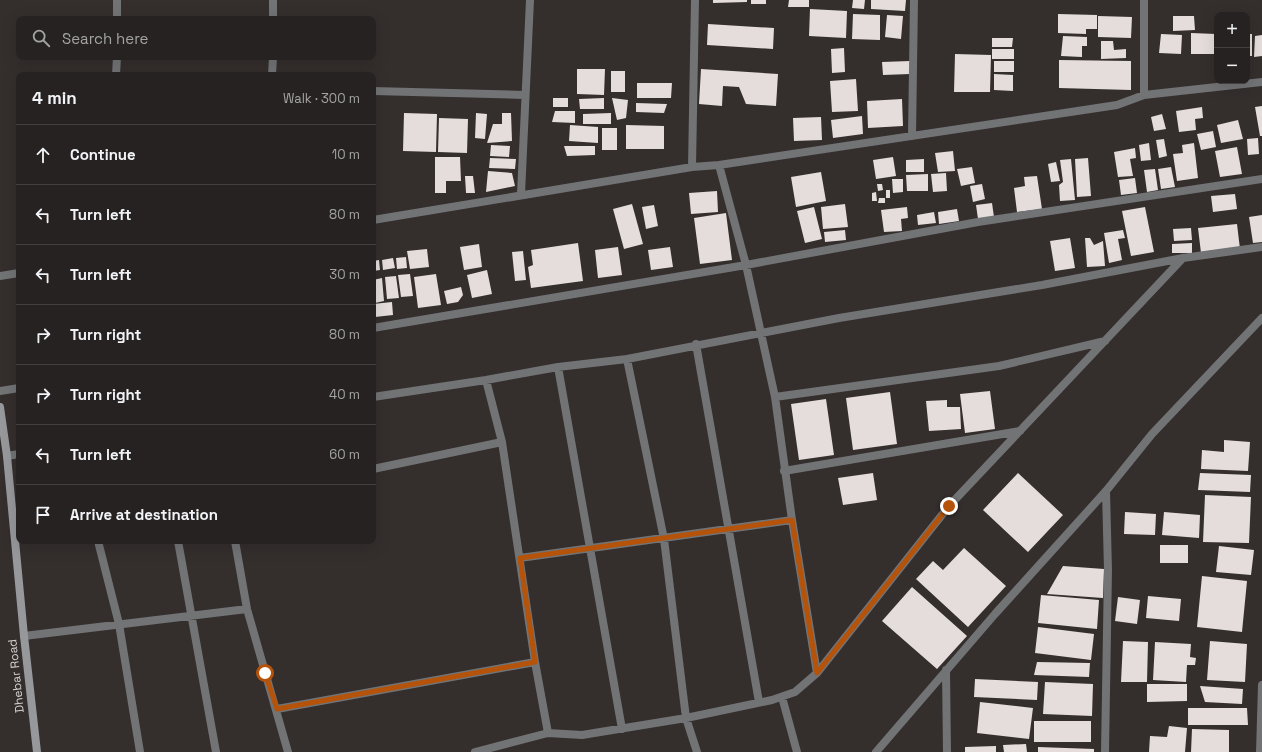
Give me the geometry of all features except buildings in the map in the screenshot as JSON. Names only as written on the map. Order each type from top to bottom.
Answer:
[{"type":"street","points":[[117,0],[117,16]]},
{"type":"street","points":[[273,0],[273,16]]},
{"type":"street","points":[[521,194],[530,0]]},
{"type":"street","points":[[692,167],[695,0]]},
{"type":"street","points":[[912,136],[914,0]]},
{"type":"street","points":[[1144,0],[1144,95]]},
{"type":"street","points":[[116,72],[117,60]]},
{"type":"street","points":[[272,72],[273,60]]},
{"type":"street","points":[[376,219],[521,194],[692,167],[719,165],[1117,105],[1144,95],[1262,82]]},
{"type":"street","points":[[376,91],[525,95]]},
{"type":"street","points":[[719,165],[746,265],[775,397],[784,471],[817,673]]},
{"type":"street","points":[[376,327],[746,265],[978,222],[1262,179]]},
{"type":"street","points":[[376,397],[486,380],[558,367],[627,359],[696,344],[839,318],[1042,286],[1183,258],[1262,246]]},
{"type":"street","points":[[475,752],[548,733],[582,735],[686,718],[782,697],[795,692],[817,673],[949,506],[1183,258]]},
{"type":"street","points":[[0,276],[16,274]]},
{"type":"street","points":[[876,752],[946,670],[1106,491],[1152,434],[1262,318]]},
{"type":"street","points":[[775,397],[999,366],[1106,341]]},
{"type":"street","points":[[696,344],[730,528],[759,702]]},
{"type":"street","points":[[627,359],[664,539],[686,718],[697,752]]},
{"type":"street","points":[[558,367],[622,729]]},
{"type":"street","points":[[486,380],[502,442],[535,662],[548,733]]},
{"type":"street","points":[[0,391],[16,388]]},
{"type":"street","name":"Dhebar Road","points":[[0,407],[7,456],[24,636],[37,752]]},
{"type":"street","points":[[784,471],[1020,432]]},
{"type":"street","points":[[376,468],[502,442]]},
{"type":"street","points":[[7,456],[16,454]]},
{"type":"street","points":[[1105,752],[1108,570],[1106,491]]},
{"type":"street","points":[[520,558],[792,520]]},
{"type":"street","points":[[99,544],[119,624],[140,752]]},
{"type":"street","points":[[179,544],[216,752]]},
{"type":"street","points":[[236,544],[248,609],[288,752]]},
{"type":"street","points":[[24,636],[248,609]]},
{"type":"street","points":[[277,709],[535,662]]},
{"type":"street","points":[[946,670],[947,752]]},
{"type":"street","points":[[1260,752],[1262,685]]},
{"type":"street","points":[[782,697],[797,752]]},
{"type":"route","points":[[265,673],[277,709],[535,662],[520,558],[792,520],[817,673],[949,506]]}]
